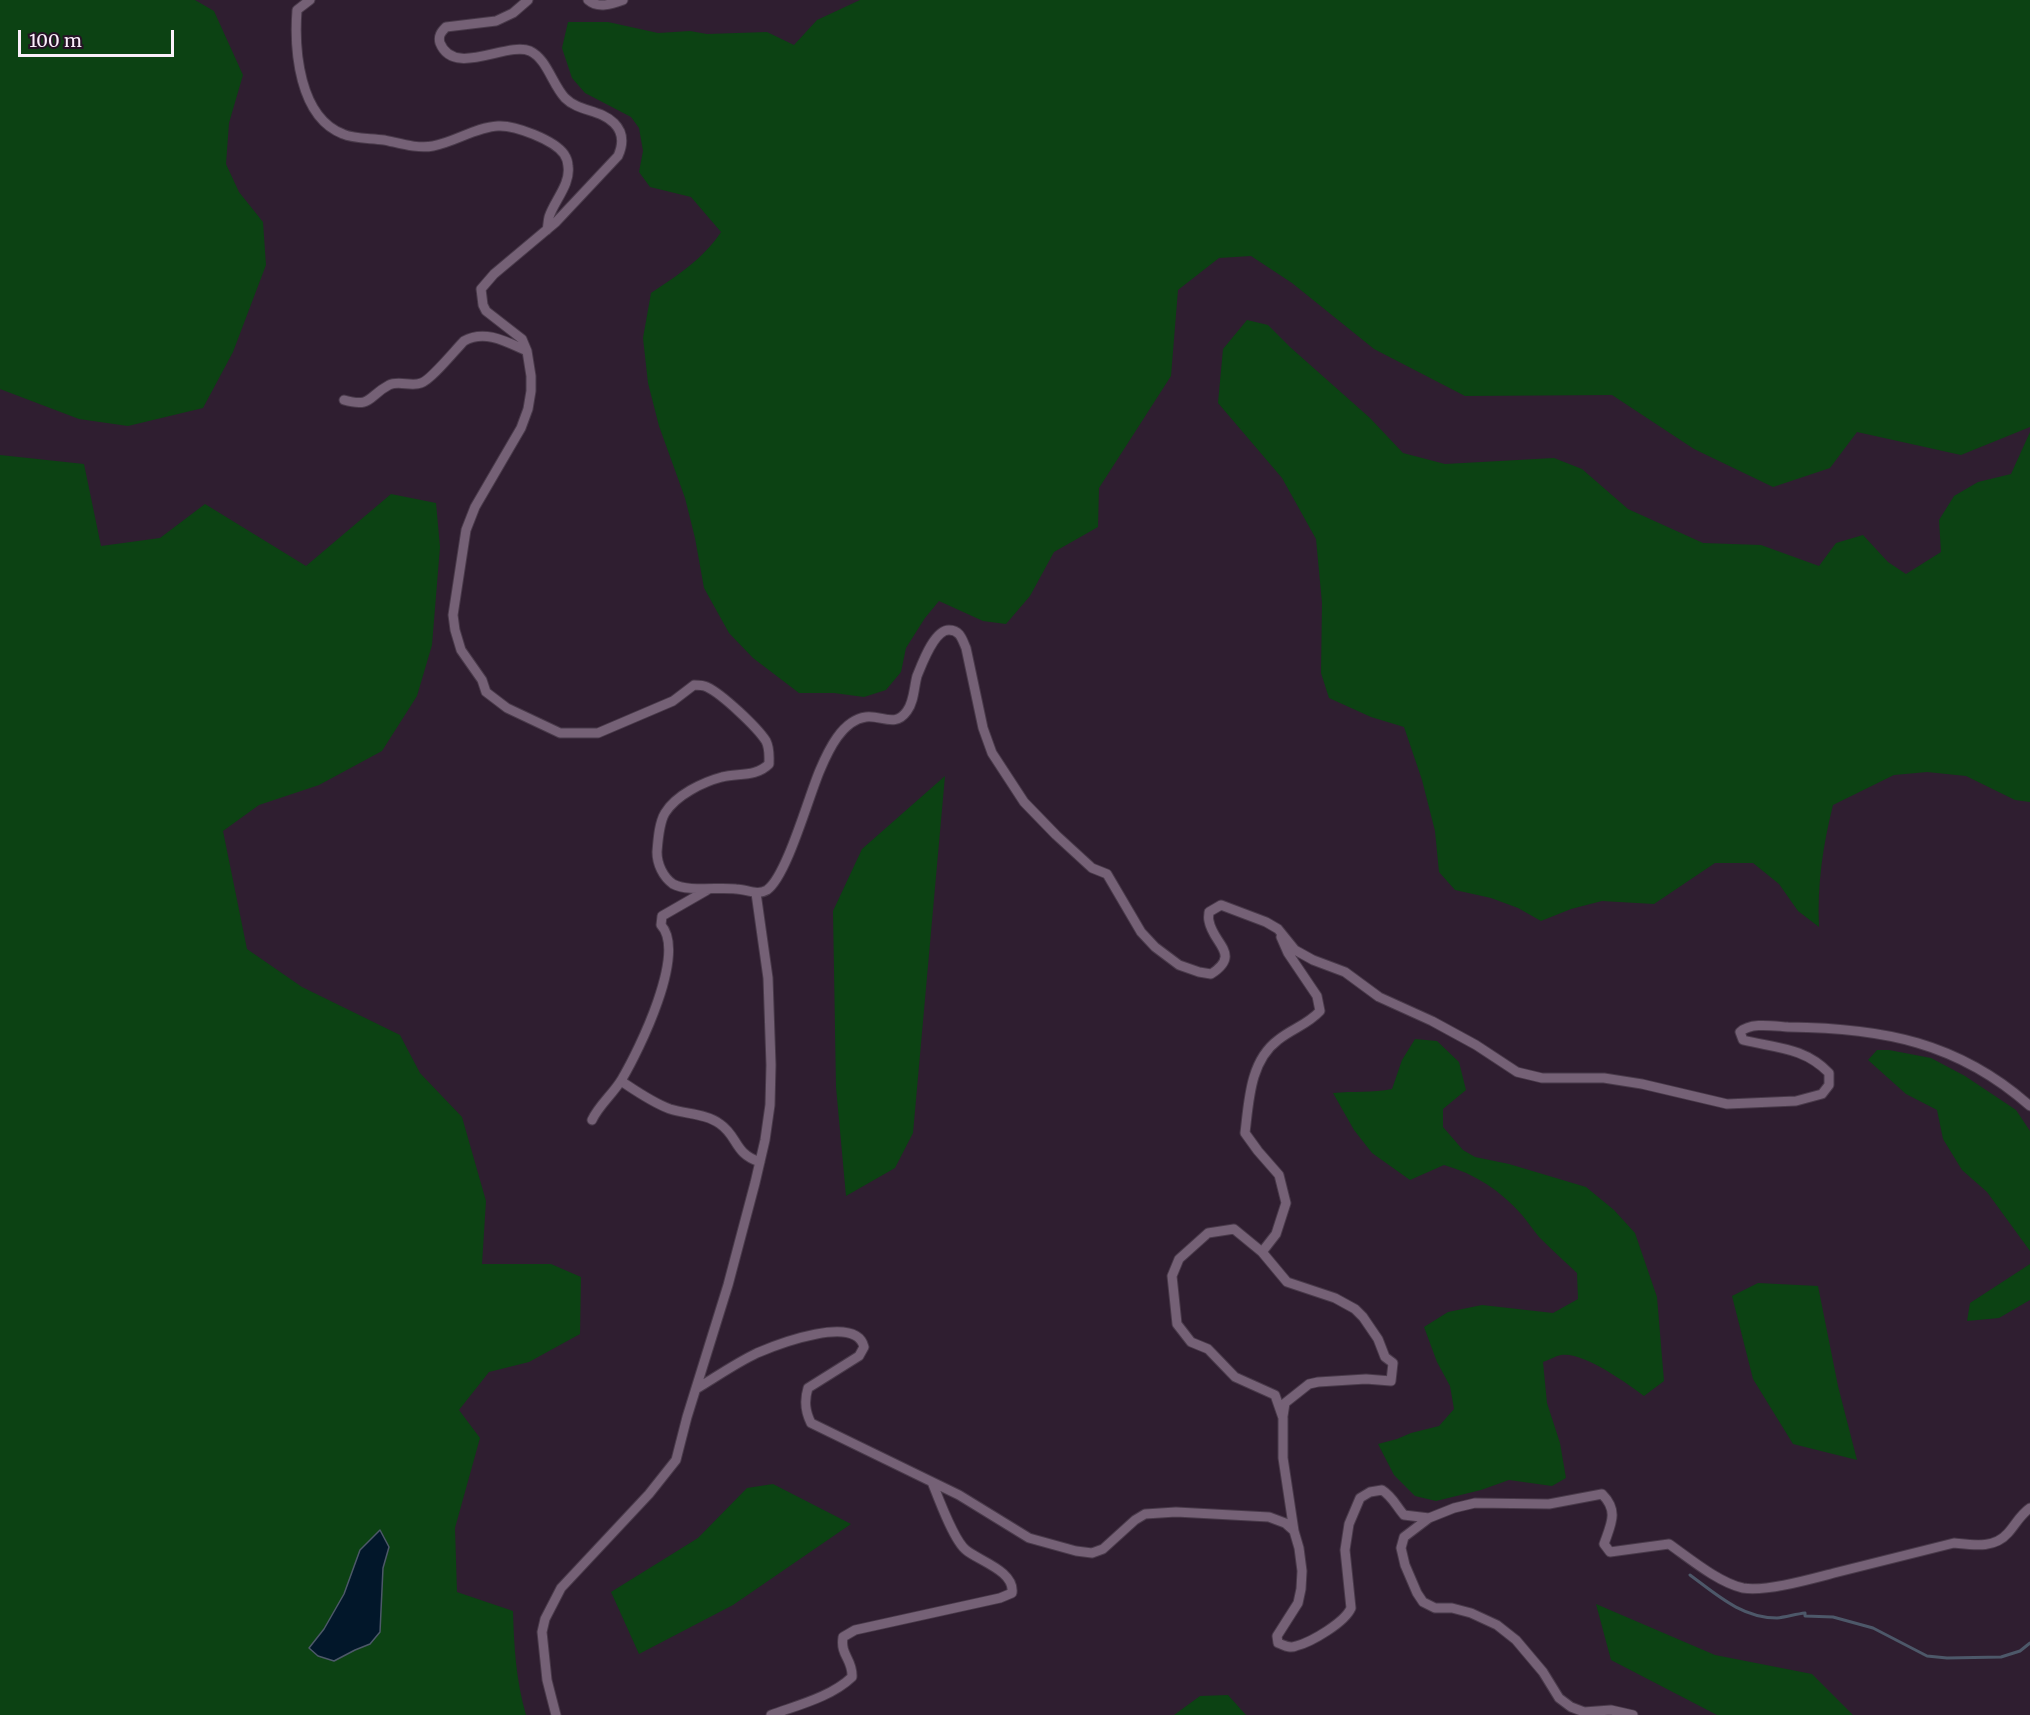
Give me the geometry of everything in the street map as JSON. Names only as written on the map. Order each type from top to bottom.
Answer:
[{"type":"street","points":[[310,0],[297,10],[296,27],[303,85],[323,123],[344,135],[424,147],[501,126],[518,129],[540,138],[556,146],[565,154],[569,172],[549,217],[547,230]]},
{"type":"street","points":[[528,0],[513,13],[496,21],[446,27],[439,37],[441,44],[445,50],[462,58],[522,49],[532,52],[540,58],[557,88],[566,98],[580,108],[601,114],[614,123],[621,135],[622,147],[618,156],[547,230],[494,274],[481,289],[486,311],[522,339],[527,351],[531,376],[528,410],[521,428],[475,507],[466,530],[454,600],[455,630],[462,650],[482,680],[486,692],[507,708],[560,733],[598,733],[673,701],[694,685],[709,687],[736,709],[765,741],[770,750],[769,764],[763,770],[724,777],[691,790],[665,813],[659,831],[657,855],[662,872],[674,884],[690,888],[739,889],[756,893],[766,891],[776,880],[795,838],[820,769],[836,740],[848,725],[866,717],[890,721],[900,719],[908,710],[917,676],[935,637],[944,630],[953,630],[961,635],[966,648],[983,728],[992,753],[1008,780],[1024,802],[1056,835],[1092,868],[1107,874],[1141,932],[1155,947],[1179,965],[1211,974],[1221,968],[1225,959],[1225,949],[1209,922],[1209,912],[1221,905],[1266,922],[1278,929],[1295,950],[1313,960],[1345,972],[1379,998],[1432,1021],[1476,1044],[1517,1072],[1542,1078],[1604,1078],[1642,1084],[1727,1104],[1796,1101],[1822,1094],[1829,1085],[1829,1073],[1802,1053],[1777,1045],[1743,1040],[1740,1032],[1754,1026],[1806,1027],[1868,1032],[1928,1045],[1988,1073],[2030,1106]]},
{"type":"street","points":[[588,0],[600,5],[623,0]]},
{"type":"street","points":[[344,400],[356,404],[370,401],[390,384],[402,382],[420,384],[429,379],[440,365],[469,338],[488,336],[527,351]]},
{"type":"street","points":[[592,1120],[597,1109],[621,1081],[650,1023],[667,973],[669,946],[667,931],[661,924],[662,916],[711,888]]},
{"type":"street","points":[[556,1715],[547,1680],[542,1632],[545,1619],[561,1588],[649,1494],[676,1460],[728,1285],[760,1162],[770,1105],[771,1026],[768,978],[756,893]]},
{"type":"street","points":[[1262,1252],[1276,1234],[1286,1203],[1279,1175],[1245,1133],[1250,1091],[1256,1070],[1266,1049],[1280,1038],[1310,1022],[1320,1011],[1317,996],[1288,953],[1278,929]]},
{"type":"street","points":[[621,1081],[670,1109],[720,1123],[749,1159],[760,1162]]},
{"type":"street","points":[[1283,1418],[1275,1395],[1235,1377],[1208,1349],[1191,1342],[1177,1324],[1172,1276],[1179,1259],[1208,1233],[1234,1230],[1262,1252],[1287,1282],[1335,1298],[1355,1309],[1378,1339],[1385,1357],[1393,1363],[1391,1381],[1366,1379],[1318,1382],[1309,1384],[1285,1403],[1283,1458],[1302,1571],[1298,1603],[1277,1636],[1278,1642],[1288,1647],[1296,1647],[1331,1628],[1347,1616],[1351,1608],[1345,1550],[1349,1524],[1360,1498],[1370,1492],[1382,1490],[1392,1497],[1404,1515],[1430,1518]]},
{"type":"street","points":[[696,1389],[756,1353],[822,1333],[845,1331],[856,1335],[863,1342],[864,1347],[859,1356],[808,1388],[805,1397],[806,1412],[811,1423],[959,1495],[1029,1538],[1092,1553],[1103,1549],[1135,1520],[1146,1514],[1176,1512],[1269,1517],[1285,1522],[1294,1531]]},
{"type":"street","points":[[771,1715],[843,1686],[852,1677],[852,1669],[841,1647],[843,1636],[855,1630],[990,1601],[1012,1593],[1013,1586],[1009,1579],[993,1566],[963,1548],[932,1482]]},
{"type":"street","points":[[1633,1715],[1611,1710],[1584,1712],[1570,1707],[1559,1698],[1543,1672],[1516,1640],[1497,1625],[1471,1613],[1452,1608],[1435,1608],[1424,1602],[1417,1593],[1405,1564],[1401,1548],[1404,1538],[1430,1518],[1475,1503],[1549,1504],[1602,1494],[1610,1501],[1613,1512],[1604,1544],[1610,1552],[1669,1544],[1727,1581],[1743,1588],[1754,1588],[1794,1583],[1954,1543],[1982,1546],[1999,1541],[2009,1532],[2020,1515],[2030,1508]]},
{"type":"green space","points":[[0,0],[195,0],[214,11],[243,75],[229,123],[226,164],[239,192],[263,222],[266,265],[233,352],[203,408],[128,426],[79,419],[0,389]]},
{"type":"green space","points":[[860,0],[2030,0],[2030,427],[1961,455],[1857,432],[1830,468],[1773,487],[1694,449],[1612,395],[1465,396],[1374,349],[1292,283],[1251,256],[1219,258],[1178,290],[1171,376],[1099,488],[1098,527],[1054,552],[1030,596],[1006,624],[983,621],[939,601],[906,648],[901,672],[886,690],[864,697],[834,693],[799,693],[753,658],[729,633],[704,588],[685,498],[659,426],[648,383],[643,338],[651,293],[698,259],[721,232],[691,197],[650,187],[639,172],[643,151],[639,128],[631,117],[585,93],[572,78],[562,48],[568,22],[608,22],[658,33],[767,32],[794,45],[817,20]]},
{"type":"green space","points":[[1247,320],[1268,325],[1370,418],[1403,453],[1445,464],[1554,458],[1582,469],[1628,509],[1703,543],[1761,545],[1819,566],[1836,543],[1863,535],[1888,562],[1906,574],[1941,552],[1939,520],[1954,496],[1978,482],[2011,474],[2030,432],[2030,802],[2015,800],[1966,776],[1927,772],[1894,775],[1833,805],[1822,865],[1819,927],[1798,911],[1779,884],[1753,863],[1715,863],[1654,904],[1602,901],[1571,909],[1541,921],[1518,908],[1491,898],[1455,890],[1439,872],[1435,831],[1422,780],[1404,727],[1371,717],[1329,698],[1321,673],[1322,603],[1316,539],[1282,478],[1218,403],[1223,349]]},
{"type":"green space","points":[[0,455],[84,464],[101,546],[160,538],[205,504],[306,566],[391,494],[436,503],[440,547],[432,645],[417,696],[382,751],[319,785],[259,805],[223,831],[247,949],[302,987],[400,1035],[420,1073],[462,1117],[486,1201],[482,1264],[551,1264],[581,1277],[580,1334],[529,1362],[489,1372],[459,1410],[480,1438],[455,1528],[457,1592],[513,1611],[516,1663],[526,1715],[0,1715]]},
{"type":"green space","points":[[945,776],[913,1133],[895,1168],[846,1196],[836,1087],[833,911],[862,849]]},
{"type":"green space","points":[[1415,1039],[1437,1041],[1459,1062],[1466,1090],[1443,1109],[1443,1127],[1463,1150],[1475,1157],[1509,1164],[1586,1187],[1614,1210],[1635,1233],[1657,1297],[1664,1381],[1644,1396],[1604,1369],[1580,1358],[1561,1355],[1543,1362],[1547,1403],[1560,1443],[1566,1478],[1552,1486],[1509,1480],[1481,1490],[1436,1501],[1415,1496],[1394,1475],[1378,1444],[1439,1426],[1454,1409],[1450,1386],[1437,1362],[1424,1327],[1448,1312],[1482,1305],[1553,1313],[1578,1299],[1577,1273],[1496,1191],[1477,1178],[1444,1165],[1410,1180],[1372,1153],[1354,1130],[1333,1093],[1392,1089],[1402,1060]]},
{"type":"green space","points":[[1877,1050],[1931,1058],[1965,1076],[2016,1110],[2030,1131],[2030,1251],[1987,1192],[1962,1170],[1943,1139],[1937,1110],[1906,1094],[1868,1060]]},
{"type":"green space","points":[[2030,1264],[2030,1300],[1999,1318],[1967,1321],[1970,1303]]},
{"type":"green space","points":[[1758,1283],[1818,1286],[1838,1386],[1857,1460],[1793,1444],[1753,1379],[1732,1296]]},
{"type":"green space","points":[[773,1484],[851,1524],[733,1605],[639,1654],[611,1592],[698,1538],[747,1488]]},
{"type":"green space","points":[[1596,1604],[1715,1655],[1812,1674],[1853,1715],[1717,1715],[1611,1660]]},
{"type":"green space","points":[[1228,1695],[1246,1715],[1174,1715],[1200,1696]]},
{"type":"water","points":[[380,1530],[389,1547],[383,1568],[380,1632],[370,1644],[334,1661],[318,1656],[309,1648],[324,1629],[344,1594],[360,1550]]},
{"type":"waterway","points":[[1690,1575],[1730,1604],[1752,1614],[1777,1618],[1805,1613],[1805,1616],[1833,1617],[1873,1628],[1927,1656],[2001,1657],[2020,1651],[2030,1643]]}]
